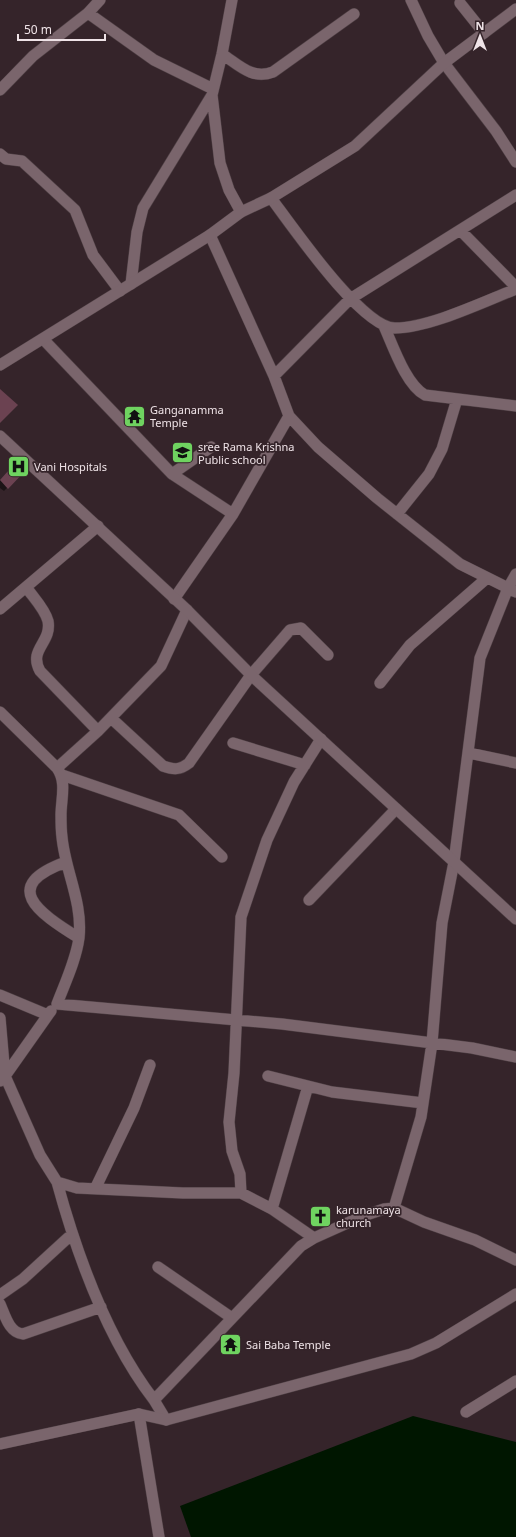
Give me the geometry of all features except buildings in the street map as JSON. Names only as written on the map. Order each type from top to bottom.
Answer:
[{"type":"street","points":[[0,90],[33,56],[88,14],[100,0]]},
{"type":"street","points":[[132,284],[137,232],[143,208],[212,92],[222,54],[232,0]]},
{"type":"street","points":[[411,0],[428,36],[444,63],[496,131],[516,162]]},
{"type":"street","points":[[460,3],[484,33]]},
{"type":"street","points":[[0,365],[210,235],[241,212],[270,198],[355,146],[444,63],[516,9]]},
{"type":"street","points":[[88,14],[154,60],[212,92]]},
{"type":"street","points":[[222,54],[253,74],[264,75],[273,72],[354,14]]},
{"type":"street","points":[[212,92],[220,163],[229,190],[241,212]]},
{"type":"street","points":[[0,154],[6,159],[22,161],[75,210],[93,255],[120,291]]},
{"type":"street","points":[[274,376],[350,299],[461,231],[516,195]]},
{"type":"street","points":[[270,198],[350,299],[368,317],[384,326],[394,328],[416,327],[516,288],[461,231]]},
{"type":"street","points":[[210,235],[274,376],[289,416],[318,447],[397,514],[460,564],[512,590]]},
{"type":"street","points":[[384,326],[410,382],[418,392],[425,395],[516,406]]},
{"type":"street","points":[[43,339],[172,474],[233,514]]},
{"type":"street","points":[[397,514],[429,474],[442,449],[457,399]]},
{"type":"street","points":[[174,599],[233,514],[289,416]]},
{"type":"street","points":[[0,436],[187,610],[251,675],[516,919]]},
{"type":"street","points":[[172,474],[212,447]]},
{"type":"street","points":[[0,609],[98,526]]},
{"type":"street","points":[[394,1208],[421,1117],[432,1043],[442,923],[454,862],[480,658],[512,590],[516,574]]},
{"type":"street","points":[[380,683],[410,645],[487,578]]},
{"type":"street","points":[[26,587],[43,610],[48,620],[49,628],[47,636],[36,657],[36,662],[40,671],[98,731]]},
{"type":"street","points":[[60,772],[161,666],[187,610]]},
{"type":"street","points":[[111,718],[163,766],[174,770],[183,768],[189,763],[251,675],[290,630],[301,628],[328,655]]},
{"type":"street","points":[[0,712],[60,772],[179,814],[222,856]]},
{"type":"street","points":[[241,1193],[240,1174],[232,1151],[229,1122],[234,1073],[241,917],[267,840],[294,782],[321,739]]},
{"type":"street","points":[[233,743],[306,765]]},
{"type":"street","points":[[469,753],[516,763]]},
{"type":"street","points":[[2,1079],[57,1004],[75,955],[79,938],[76,893],[66,862],[61,815],[63,790],[60,772]]},
{"type":"street","points":[[309,900],[396,809]]},
{"type":"street","points":[[66,862],[47,868],[30,878],[24,885],[22,892],[25,899],[33,909],[79,938]]},
{"type":"street","points":[[0,995],[48,1015]]},
{"type":"street","points":[[57,1004],[282,1024],[472,1048],[516,1057]]},
{"type":"street","points":[[0,1018],[2,1079],[40,1155],[56,1182],[71,1235],[101,1307],[138,1380],[154,1400],[166,1420]]},
{"type":"street","points":[[95,1189],[134,1108],[150,1065]]},
{"type":"street","points":[[268,1076],[332,1092],[423,1104]]},
{"type":"street","points":[[272,1209],[308,1086]]},
{"type":"street","points":[[56,1182],[77,1188],[183,1193],[241,1193],[272,1209],[314,1238]]},
{"type":"street","points":[[154,1400],[301,1246],[314,1238],[363,1216],[384,1209],[394,1208],[424,1222],[475,1240],[516,1260]]},
{"type":"street","points":[[0,1295],[23,1279],[71,1235]]},
{"type":"street","points":[[158,1268],[232,1318]]},
{"type":"street","points":[[0,1444],[139,1414],[166,1420],[411,1354],[436,1343],[516,1294]]},
{"type":"street","points":[[0,1304],[9,1325],[18,1334],[23,1334],[101,1307]]},
{"type":"street","points":[[466,1412],[516,1381]]},
{"type":"street","points":[[139,1414],[156,1536]]},
{"type":"shaded area","points":[[413,1416],[516,1442],[516,1537],[191,1537],[180,1506]]},
{"type":"place","name":"Ganganamma Temple","points":[[135,416]]},
{"type":"place","name":"sree Rama Krishna Public school","points":[[182,453]]},
{"type":"place","name":"Vani Hospitals","points":[[19,467]]},
{"type":"place","name":"karunamaya church","points":[[320,1216]]},
{"type":"place","name":"Sai Baba Temple","points":[[230,1345]]}]
